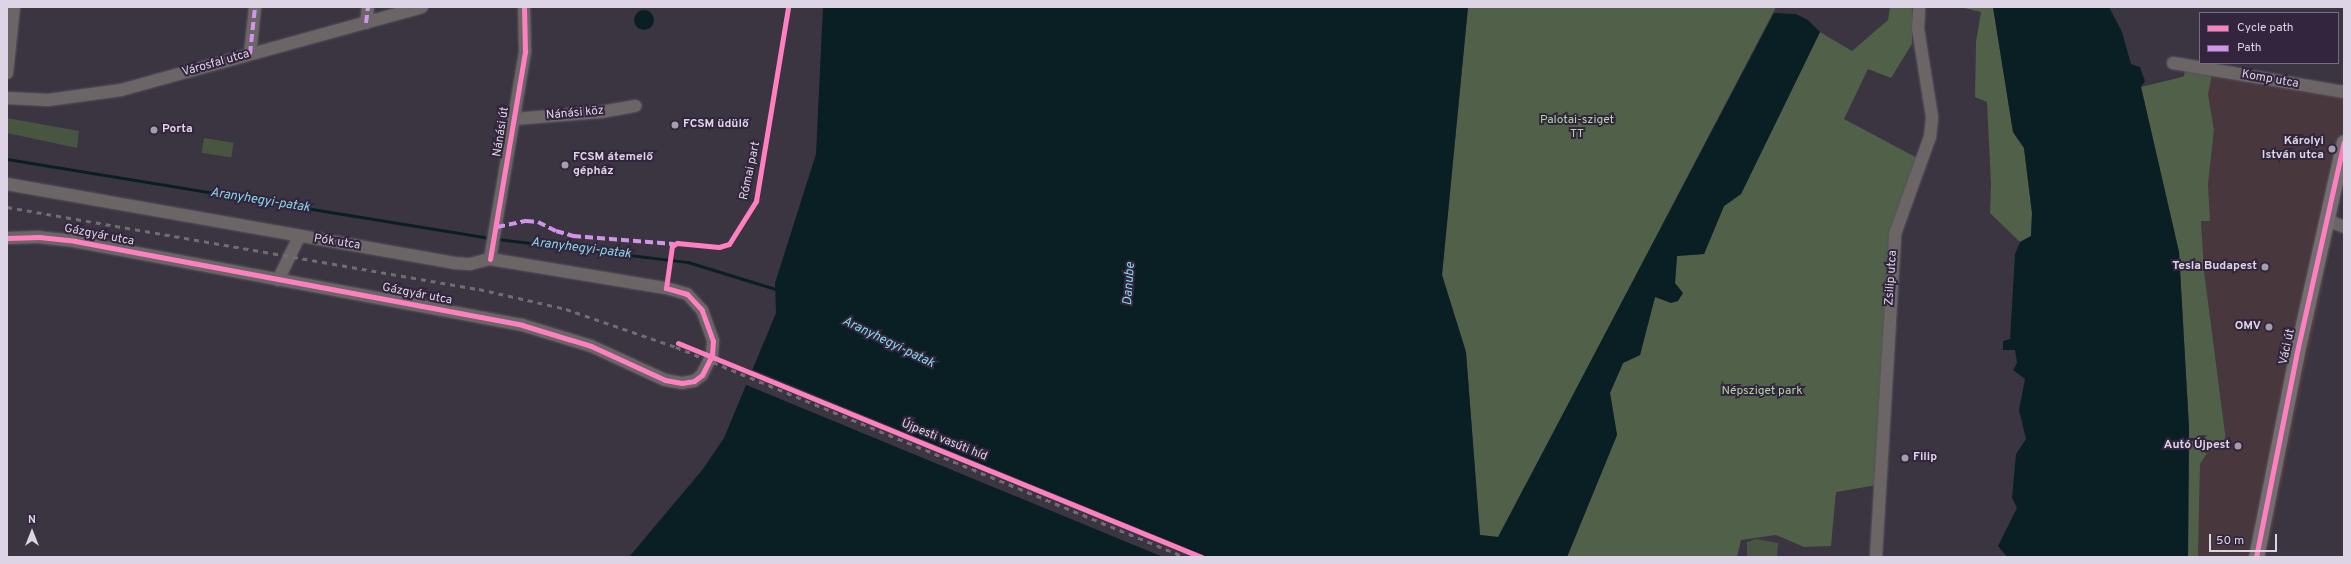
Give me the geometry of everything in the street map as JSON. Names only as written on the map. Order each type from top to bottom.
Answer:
[{"type":"main road","name":"Váci út","points":[[2256,557],[2326,220],[2344,142]]},
{"type":"street","points":[[7,73],[14,7]]},
{"type":"street","points":[[250,54],[255,7]]},
{"type":"street","points":[[366,23],[368,7]]},
{"type":"street","name":"Városfal utca","points":[[7,98],[48,100],[121,90],[422,7]]},
{"type":"street","name":"Nánási út","points":[[491,256],[525,51],[524,7]]},
{"type":"street","name":"Zsilip utca","points":[[1876,557],[1895,234],[1930,137],[1932,117],[1918,29],[1919,7]]},
{"type":"street","name":"Komp utca","points":[[2173,63],[2344,92]]},
{"type":"street","name":"Nánási köz","points":[[514,119],[601,112],[635,106]]},
{"type":"street","name":"Pók utca","points":[[7,184],[299,237],[454,263],[470,264],[491,256],[666,288]]},
{"type":"street","points":[[2326,220],[2344,227]]},
{"type":"street","points":[[278,280],[299,237]]},
{"type":"street","name":"Gázgyár utca","points":[[7,238],[56,238],[522,326],[591,346],[665,380],[682,383],[694,381],[702,375],[712,355],[710,327],[702,310],[687,294],[666,288]]},
{"type":"shaded area","points":[[2212,75],[2344,98],[2344,185],[2267,557],[2198,557],[2200,464],[2206,453],[2226,440],[2204,271],[2201,221],[2210,221],[2208,184],[2214,130],[2208,94]]},
{"type":"shaded area","points":[[7,118],[79,131],[77,148],[7,133]]},
{"type":"shaded area","points":[[204,138],[234,143],[231,158],[202,153]]},
{"type":"shaded area","points":[[1756,539],[1778,543],[1777,557],[1747,557],[1747,542]]},
{"type":"green space","name":"Palotai-sziget TT","points":[[1468,7],[1776,7],[1499,537],[1480,535],[1466,352],[1442,275]]},
{"type":"green space","name":"Népsziget park","points":[[1890,7],[1912,7],[1912,44],[1891,78],[1868,69],[1844,119],[1921,160],[1895,234],[1877,485],[1836,492],[1831,546],[1804,547],[1776,535],[1741,540],[1737,557],[1567,557],[1617,435],[1610,393],[1623,363],[1640,355],[1655,297],[1675,283],[1677,256],[1704,254],[1724,206],[1741,194],[1820,32],[1852,51],[1888,20]]},
{"type":"green space","points":[[1960,7],[1993,7],[2013,132],[2024,148],[2032,213],[2031,236],[2020,242],[1990,213],[1991,184],[1987,102],[1975,97],[1976,42],[1981,12]]},
{"type":"green space","points":[[2185,71],[2212,75],[2208,94],[2214,130],[2208,184],[2210,221],[2201,221],[2204,271],[2226,441],[2207,453],[2200,464],[2198,557],[2188,557],[2189,428],[2179,252],[2141,87],[2184,76]]},
{"type":"water","name":"Danube","points":[[823,7],[1468,7],[1442,275],[1466,352],[1480,535],[1498,537],[1774,13],[1796,14],[1808,20],[1820,32],[1741,194],[1724,206],[1704,254],[1677,256],[1675,283],[1683,293],[1678,301],[1671,303],[1655,297],[1640,355],[1623,363],[1610,393],[1617,435],[1567,557],[629,557],[703,469],[724,438],[776,313],[775,283],[816,154]]},
{"type":"water","points":[[1993,7],[2109,7],[2122,32],[2131,64],[2140,67],[2145,81],[2141,87],[2179,252],[2189,428],[2188,557],[2007,557],[1998,546],[2017,508],[2012,498],[2016,454],[2026,439],[2019,410],[2025,379],[2013,370],[2017,363],[2015,350],[2003,350],[2003,341],[2010,339],[2015,254],[2020,242],[2031,236],[2032,213],[2024,148],[2013,132]]},
{"type":"water","points":[[640,10],[648,10],[654,16],[654,24],[648,30],[640,30],[634,24],[634,16]]},
{"type":"pier","points":[[751,369],[1208,557],[1163,557],[744,384]]},
{"type":"waterway","name":"Aranyhegyi-patak","points":[[7,159],[490,238]]},
{"type":"waterway","name":"Aranyhegyi-patak","points":[[497,239],[688,262],[779,290]]},
{"type":"railway","points":[[7,207],[479,289],[566,309],[676,347],[1185,557]]},
{"type":"marked path","points":[[250,54],[255,7]]},
{"type":"marked path","points":[[366,23],[368,7]]},
{"type":"marked path","points":[[497,227],[526,221],[538,222],[556,231],[573,236],[674,244]]},
{"type":"cycle path","points":[[490,259],[525,51],[524,7]]},
{"type":"cycle path","name":"Római part","points":[[7,238],[39,237],[75,241],[522,325],[591,346],[665,380],[682,383],[694,381],[702,375],[712,355],[713,341],[702,310],[687,294],[666,288],[672,246],[677,243],[719,247],[729,244],[756,201],[788,7]]},
{"type":"cycle path","points":[[2256,557],[2296,356],[2344,142]]},
{"type":"cycle path","name":"Újpesti vasúti híd","points":[[678,343],[1201,557]]},
{"type":"place","name":"FCSM üdülő","points":[[675,125]]},
{"type":"place","name":"Porta","points":[[154,130]]},
{"type":"place","name":"Károlyi István utca","points":[[2332,149]]},
{"type":"place","name":"FCSM átemelő gépház","points":[[565,165]]},
{"type":"place","name":"Tesla Budapest","points":[[2265,267]]},
{"type":"place","name":"OMV","points":[[2269,327]]},
{"type":"place","name":"Autó Újpest","points":[[2238,446]]},
{"type":"place","name":"Filip","points":[[1905,458]]}]
